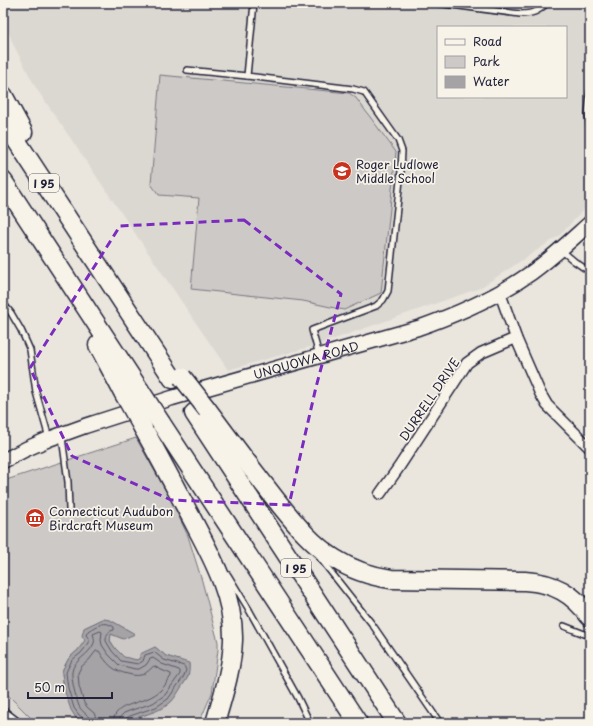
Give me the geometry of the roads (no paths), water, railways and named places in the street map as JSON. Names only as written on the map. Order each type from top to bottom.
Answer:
[{"type":"highway","points":[[3,96],[85,245]]},
{"type":"highway","name":"I 95","points":[[3,120],[130,314],[201,411],[397,723]]},
{"type":"highway","name":"I 95","points":[[3,181],[54,259],[132,391],[161,423],[358,723]]},
{"type":"highway","points":[[132,391],[143,428],[183,502],[221,578],[226,592],[231,612],[233,639],[232,655],[229,672],[215,723]]},
{"type":"highway","points":[[201,411],[295,524],[324,552],[343,564],[361,572],[403,580],[514,581],[546,584],[558,588],[568,594],[578,603],[590,618]]},
{"type":"street","name":"UNQUOWA ROAD","points":[[3,461],[55,436],[172,398],[320,357],[437,322],[500,293],[532,272],[590,223]]},
{"type":"street","points":[[500,293],[516,338],[540,393],[547,405],[590,448]]},
{"type":"street","name":"DURRELL DRIVE","points":[[380,494],[467,363],[481,353],[516,338]]},
{"type":"street","points":[[3,713],[16,723]]},
{"type":"lane","points":[[247,76],[254,3]]},
{"type":"lane","points":[[436,3],[520,14],[537,12],[547,3]]},
{"type":"lane","points":[[187,70],[352,89],[364,92],[398,140],[402,151],[401,171],[388,291],[383,300],[376,306],[312,330],[320,357]]},
{"type":"lane","points":[[590,92],[588,115],[590,128]]},
{"type":"lane","points":[[560,249],[574,262],[590,272]]},
{"type":"lane","points":[[3,302],[21,330],[30,350],[36,392],[55,436],[68,482],[69,509]]},
{"type":"lane","points":[[183,502],[220,562]]},
{"type":"lane","points":[[295,524],[335,578],[372,624],[440,723]]},
{"type":"lane","points":[[224,568],[298,698],[310,723]]},
{"type":"lane","points":[[564,626],[587,635],[590,640]]},
{"type":"water","points":[[103,619],[110,620],[135,634],[123,639],[111,634],[110,641],[124,657],[137,660],[140,658],[140,654],[155,647],[166,656],[189,663],[189,673],[187,678],[174,699],[166,706],[155,712],[126,723],[84,723],[76,718],[71,710],[64,689],[63,669],[69,658],[78,650],[85,640],[82,636],[84,628]]},
{"type":"place","name":"Roger Ludlowe Middle School","points":[[342,171]]},
{"type":"place","name":"Connecticut Audubon Birdcraft Museum","points":[[35,518]]}]
